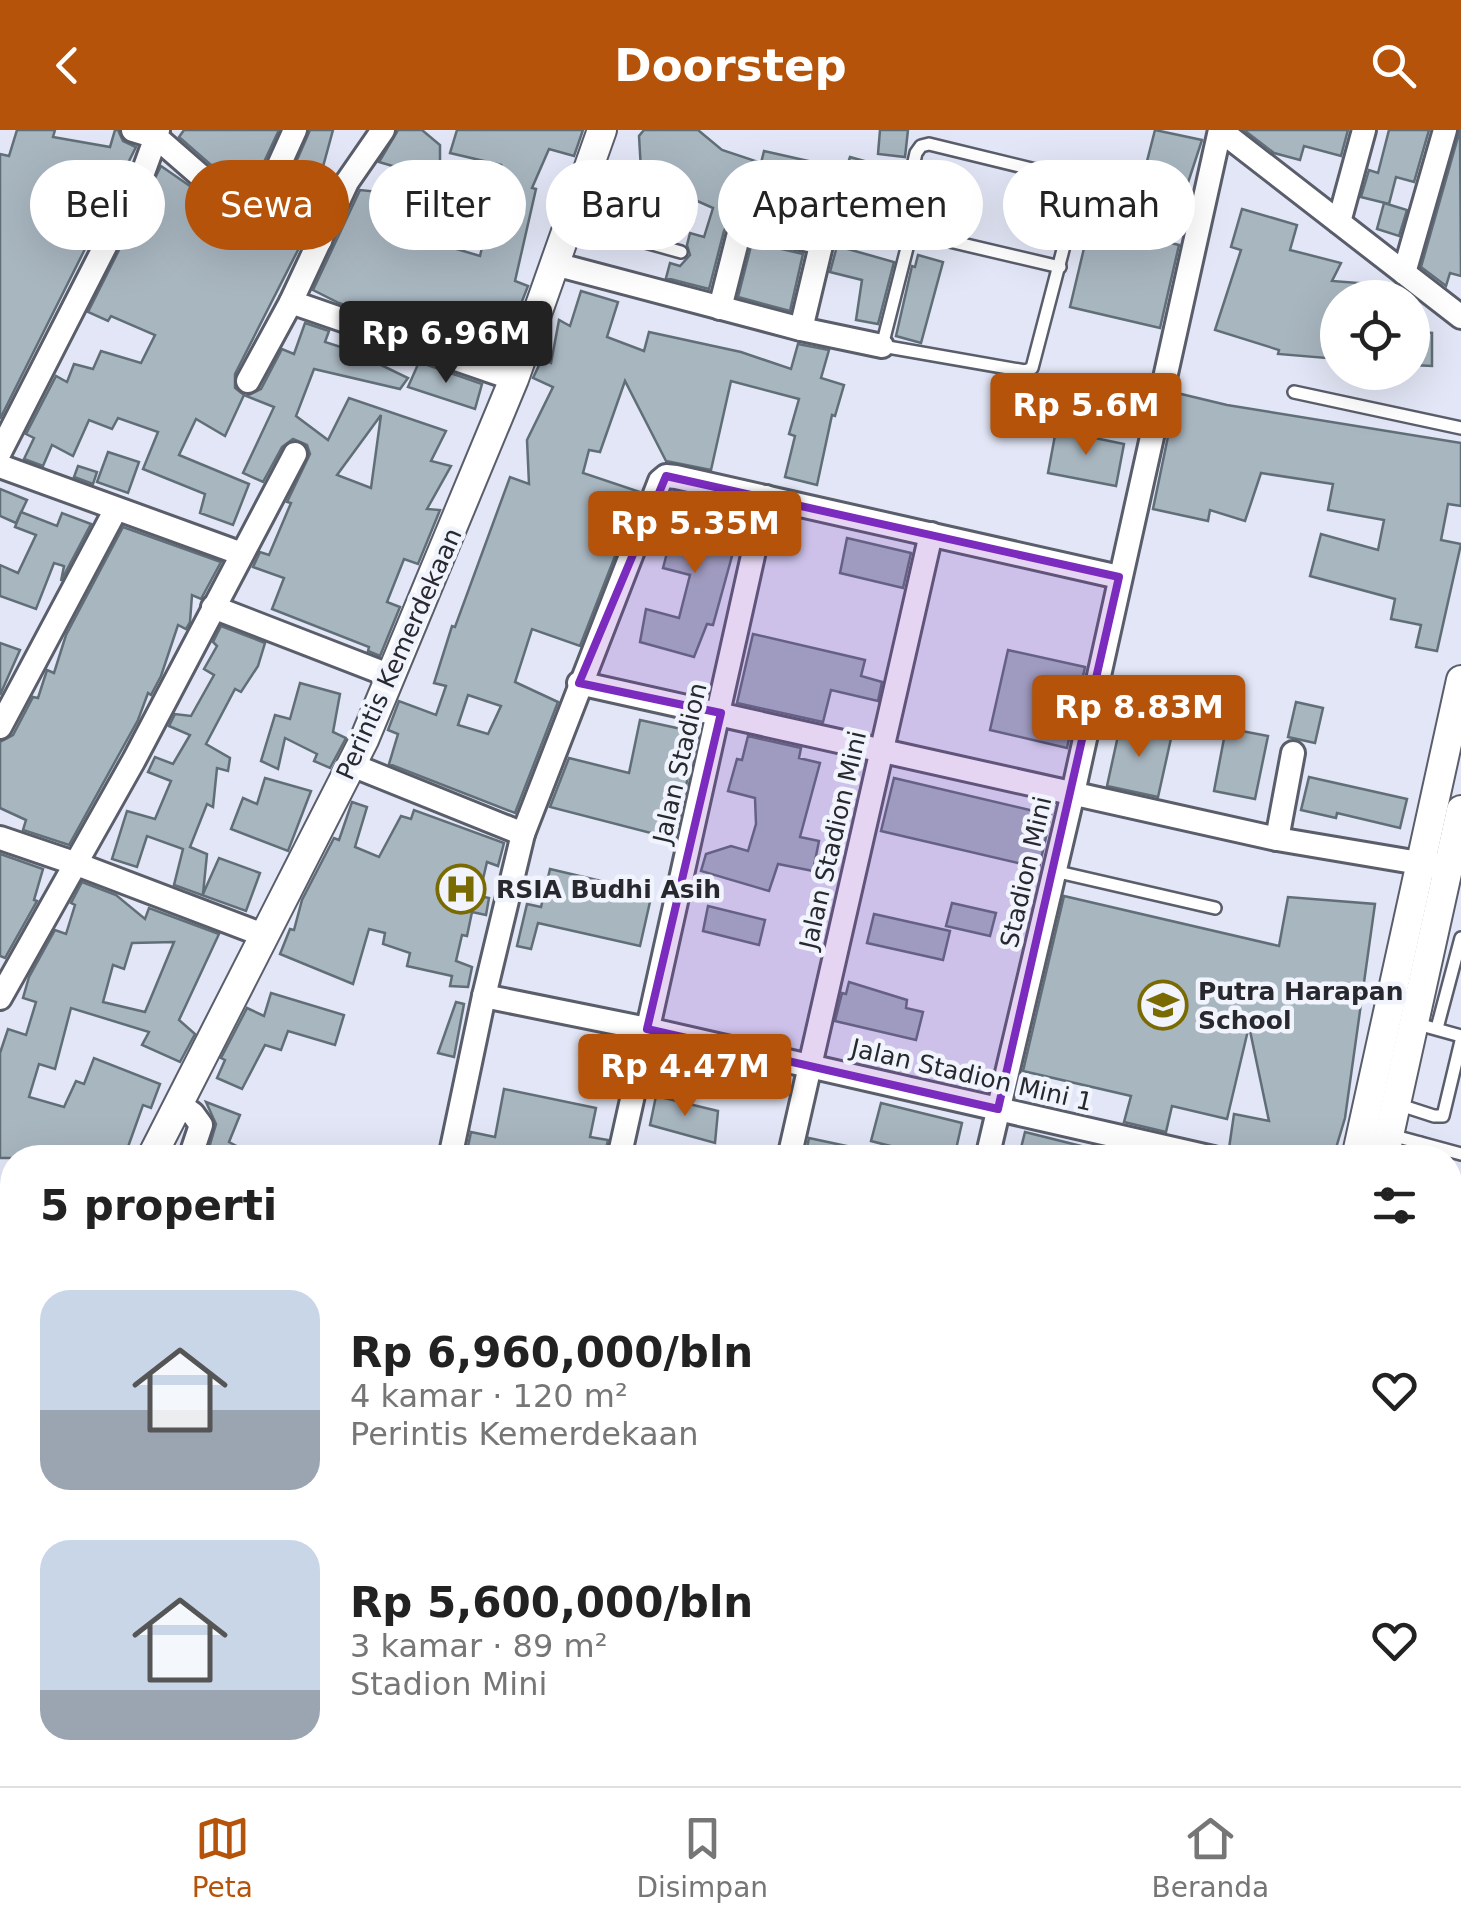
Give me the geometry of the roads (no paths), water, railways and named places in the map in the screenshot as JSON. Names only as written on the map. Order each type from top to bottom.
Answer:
[{"type":"street","points":[[281,160],[294,130]]},
{"type":"street","points":[[349,178],[383,130]]},
{"type":"street","name":"Perintis Kemerdekaan","points":[[592,160],[602,130]]},
{"type":"street","points":[[1220,130],[1461,317]]},
{"type":"street","name":"Stadion Mini","points":[[990,1145],[1073,793],[1220,130]]},
{"type":"street","points":[[1339,222],[1364,130]]},
{"type":"street","points":[[1404,273],[1444,130]]},
{"type":"street","points":[[149,132],[185,163]]},
{"type":"street","points":[[0,452],[144,170],[149,132]]},
{"type":"street","points":[[248,381],[316,250]]},
{"type":"street","name":"Perintis Kemerdekaan","points":[[158,1145],[352,765],[514,379],[560,250]]},
{"type":"street","points":[[720,308],[735,250]]},
{"type":"street","points":[[801,329],[820,250]]},
{"type":"street","points":[[555,264],[801,329],[882,346]]},
{"type":"street","points":[[291,302],[514,379]]},
{"type":"street","points":[[0,998],[8,962],[74,862],[134,760],[295,454]]},
{"type":"street","points":[[0,466],[242,554]]},
{"type":"street","points":[[453,1145],[523,834],[660,481],[666,476],[676,477],[1120,577]]},
{"type":"street","name":"Jalan Stadion","points":[[622,1145],[766,497]]},
{"type":"street","points":[[0,728],[116,509]]},
{"type":"street","name":"Jalan Stadion Mini","points":[[792,1145],[931,534]]},
{"type":"street","points":[[213,607],[391,676]]},
{"type":"street","points":[[1378,1140],[1403,938],[1461,680]]},
{"type":"street","points":[[579,683],[1277,839],[1455,870]]},
{"type":"street","points":[[1277,839],[1293,754]]},
{"type":"street","points":[[352,765],[523,834]]},
{"type":"street","points":[[1378,1140],[1426,1025],[1444,949],[1460,816]]},
{"type":"street","points":[[0,838],[74,862],[263,935]]},
{"type":"street","name":"Jalan Stadion Mini 1","points":[[484,996],[647,1029],[1156,1145]]},
{"type":"street","points":[[179,1104],[200,1125],[194,1145]]},
{"type":"lane","points":[[906,250],[882,346],[1025,371],[1032,368],[1081,181],[929,144],[920,146],[916,160]]},
{"type":"lane","points":[[579,196],[670,201],[678,209],[672,222],[664,224],[579,196]]},
{"type":"lane","points":[[983,249],[1060,266]]},
{"type":"lane","points":[[677,250],[681,252]]},
{"type":"lane","points":[[1294,392],[1461,428]]},
{"type":"lane","points":[[1054,871],[1215,908]]},
{"type":"lane","points":[[1403,938],[1444,949],[1461,938]]},
{"type":"lane","points":[[1396,1103],[1443,1116],[1461,1038],[1426,1025]]},
{"type":"lane","points":[[1378,1140],[1427,1145]]},
{"type":"place","name":"RSIA Budhi Asih","points":[[461,889]]},
{"type":"place","name":"Putra Harapan School","points":[[1163,1005]]}]
